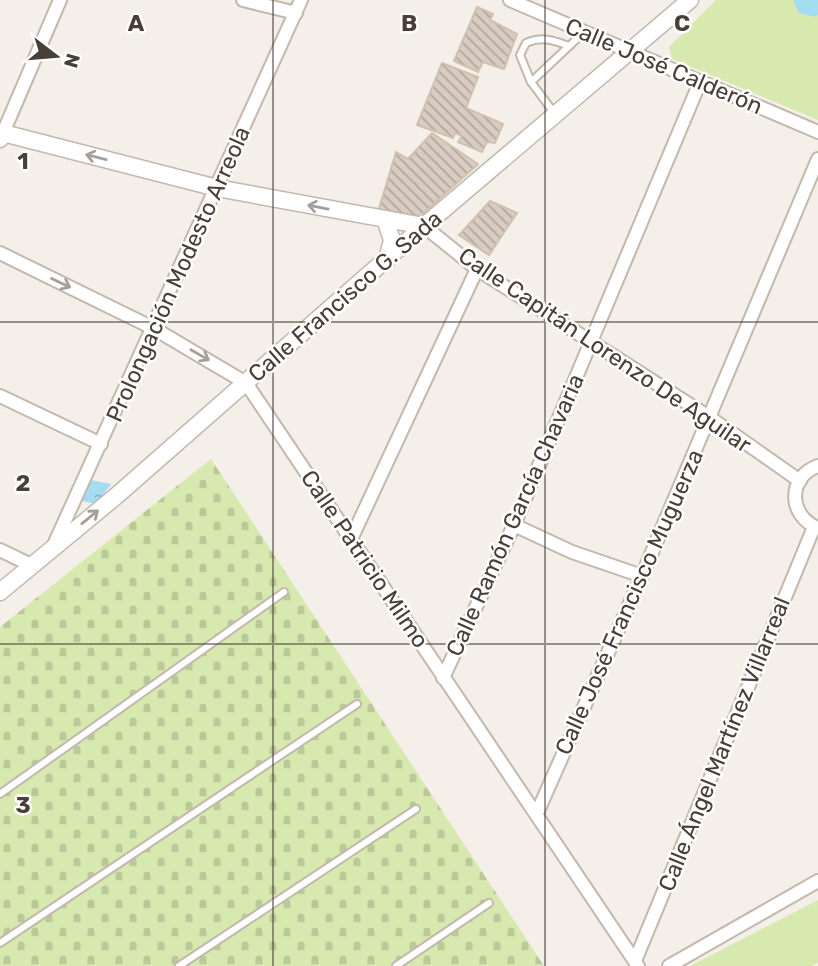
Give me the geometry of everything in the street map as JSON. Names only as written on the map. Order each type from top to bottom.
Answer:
[{"type":"street","points":[[1,135],[60,0]]},
{"type":"street","points":[[243,0],[296,13]]},
{"type":"street","name":"Prolongación Modesto Arreola","points":[[53,547],[301,0]]},
{"type":"street","name":"Calle José Calderón","points":[[510,0],[818,132]]},
{"type":"street","points":[[540,13],[547,0]]},
{"type":"street","name":"Calle Francisco G. Sada","points":[[0,592],[115,497],[424,226],[690,0]]},
{"type":"street","name":"Calle Ramón García Chavaria","points":[[443,678],[514,525],[700,82]]},
{"type":"street","name":"Calle Capitán Lorenzo De Aguilar","points":[[1,135],[217,188],[424,226],[477,268],[709,417],[800,481]]},
{"type":"street","name":"Calle José Francisco Muguerza","points":[[537,813],[642,576],[818,159]]},
{"type":"street","points":[[385,219],[392,240],[391,252],[386,262]]},
{"type":"street","name":"Calle Patricio Milmo","points":[[0,253],[153,328],[246,383],[636,963]]},
{"type":"street","points":[[352,537],[477,268]]},
{"type":"street","points":[[0,396],[100,444]]},
{"type":"street","points":[[816,527],[805,522],[797,512],[795,496],[800,481],[811,469],[818,466]]},
{"type":"street","points":[[514,525],[572,552],[642,576]]},
{"type":"street","name":"Calle Ángel Martínez Villarreal","points":[[636,963],[816,527]]},
{"type":"street","points":[[0,550],[33,566]]},
{"type":"street","points":[[669,966],[818,880]]},
{"type":"lane","points":[[531,82],[585,32]]},
{"type":"lane","points":[[556,116],[531,82],[520,55],[526,43],[536,39],[548,39],[569,46]]},
{"type":"lane","points":[[0,794],[285,592]]},
{"type":"lane","points":[[0,943],[357,704]]},
{"type":"lane","points":[[179,966],[416,809]]},
{"type":"lane","points":[[396,966],[489,902]]},
{"type":"green space","points":[[716,0],[818,0],[818,120],[672,59],[669,47]]},
{"type":"green space","points":[[211,459],[544,966],[0,966],[0,627]]},
{"type":"green space","points":[[818,900],[818,963],[811,966],[690,966]]},
{"type":"water","points":[[793,0],[818,0],[818,15],[814,17],[799,13]]},
{"type":"water","points":[[91,480],[111,484],[97,504],[82,501]]},
{"type":"building","points":[[477,7],[493,14],[490,20],[517,34],[504,69],[483,62],[478,72],[454,61]]},
{"type":"building","points":[[442,63],[478,77],[466,108],[503,124],[495,143],[487,142],[482,152],[458,142],[462,136],[455,133],[453,138],[417,125]]},
{"type":"building","points":[[432,133],[478,164],[416,220],[378,212],[396,152],[408,159]]},
{"type":"building","points":[[490,201],[517,213],[489,255],[459,235]]}]
